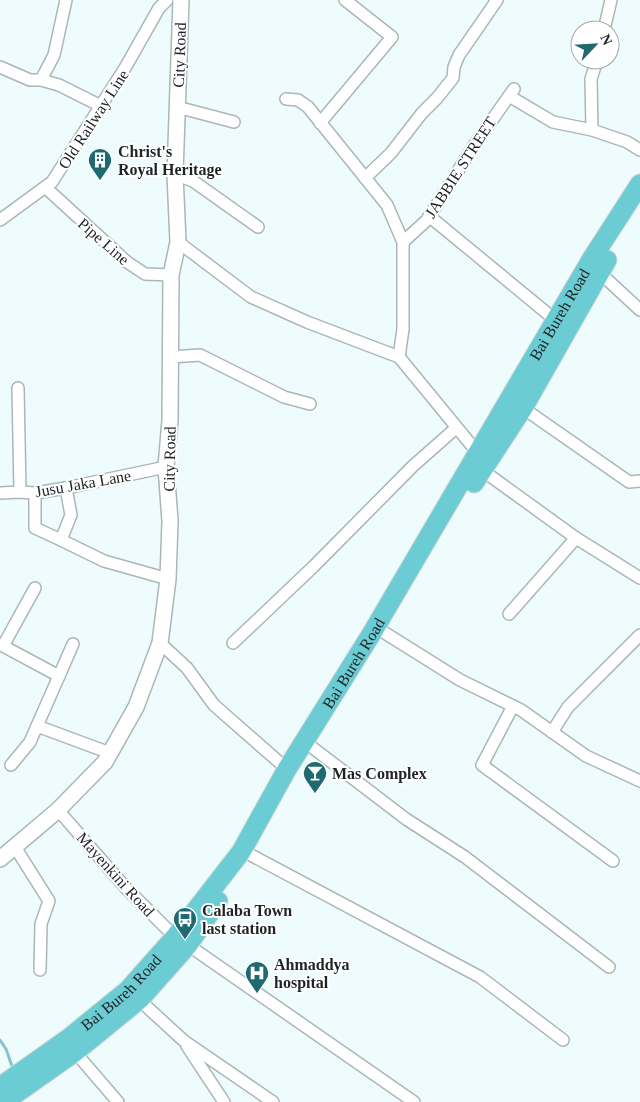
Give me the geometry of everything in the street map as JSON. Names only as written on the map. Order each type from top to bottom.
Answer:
[{"type":"highway","name":"Bai Bureh Road","points":[[181,941],[240,852],[287,770],[480,461],[562,325],[640,184]]},
{"type":"highway","name":"Bai Bureh Road","points":[[4,1102],[24,1097],[75,1052],[134,994],[181,941],[249,854],[385,632],[480,461],[523,408],[562,325],[599,272],[640,206]]},
{"type":"highway","name":"Bai Bureh Road","points":[[0,1087],[134,994]]},
{"type":"main road","name":"City Road","points":[[5,852],[58,810],[105,762],[136,707],[160,643],[168,579],[170,521],[166,467],[170,420],[168,275],[178,242],[175,174],[181,0]]},
{"type":"street","points":[[41,80],[54,55],[66,0]]},
{"type":"street","name":"Old Railway Line","points":[[0,220],[52,182],[126,68],[159,8],[167,0]]},
{"type":"street","points":[[320,123],[392,38],[345,0]]},
{"type":"street","points":[[365,178],[390,152],[422,112],[437,98],[453,78],[454,67],[459,55],[497,0]]},
{"type":"street","points":[[606,20],[611,0]]},
{"type":"street","points":[[0,67],[30,80],[41,80],[101,106]]},
{"type":"street","points":[[594,70],[591,79],[592,130],[627,142],[640,150]]},
{"type":"street","name":"JABBIE STREET","points":[[403,242],[429,216],[475,144],[512,93],[553,122],[592,130]]},
{"type":"street","points":[[286,99],[298,100],[308,107],[388,206],[403,242],[403,329],[399,357]]},
{"type":"street","points":[[178,107],[234,122]]},
{"type":"street","points":[[175,174],[193,181],[258,227]]},
{"type":"street","name":"Pipe Line","points":[[45,188],[127,262],[145,274],[168,275]]},
{"type":"street","points":[[429,216],[562,325]]},
{"type":"street","points":[[178,242],[251,297],[307,322],[399,357],[480,461],[576,538],[640,578]]},
{"type":"street","points":[[599,272],[640,310]]},
{"type":"street","points":[[165,292],[168,275]]},
{"type":"street","points":[[170,357],[200,355],[284,397],[310,404]]},
{"type":"street","points":[[18,388],[20,492]]},
{"type":"street","points":[[523,408],[629,482],[640,481]]},
{"type":"street","points":[[232,643],[314,566],[419,461],[456,428]]},
{"type":"street","name":"Jusu Jaka Lane","points":[[0,493],[35,493],[166,467]]},
{"type":"street","points":[[62,540],[71,515],[66,488]]},
{"type":"street","points":[[35,493],[36,528],[104,561],[168,579]]},
{"type":"street","points":[[509,614],[576,538]]},
{"type":"street","points":[[35,588],[1,648],[60,676]]},
{"type":"street","points":[[385,632],[460,680],[513,706],[586,756],[640,782]]},
{"type":"street","points":[[552,732],[568,707],[640,635]]},
{"type":"street","points":[[160,643],[187,668],[214,705],[287,770]]},
{"type":"street","points":[[11,765],[30,742],[73,644]]},
{"type":"street","points":[[513,706],[482,765],[613,860]]},
{"type":"street","points":[[37,726],[110,753]]},
{"type":"street","points":[[313,748],[406,819],[465,857],[609,967]]},
{"type":"street","name":"Mayenkini Road","points":[[58,810],[126,888],[181,941],[414,1102]]},
{"type":"street","points":[[5,852],[49,901],[41,924],[40,970]]},
{"type":"street","points":[[249,854],[480,977],[563,1040]]},
{"type":"street","points":[[134,994],[184,1041],[273,1102]]},
{"type":"street","points":[[184,1041],[224,1102]]},
{"type":"street","points":[[75,1052],[118,1102]]},
{"type":"waterway","points":[[0,1040],[6,1049],[13,1069]]},
{"type":"place","name":"Christ's Royal Heritage","points":[[100,181]]},
{"type":"place","name":"Mas Complex","points":[[315,794]]},
{"type":"place","name":"Calaba Town last station","points":[[185,940]]},
{"type":"place","name":"Ahmaddya hospital","points":[[257,994]]}]
